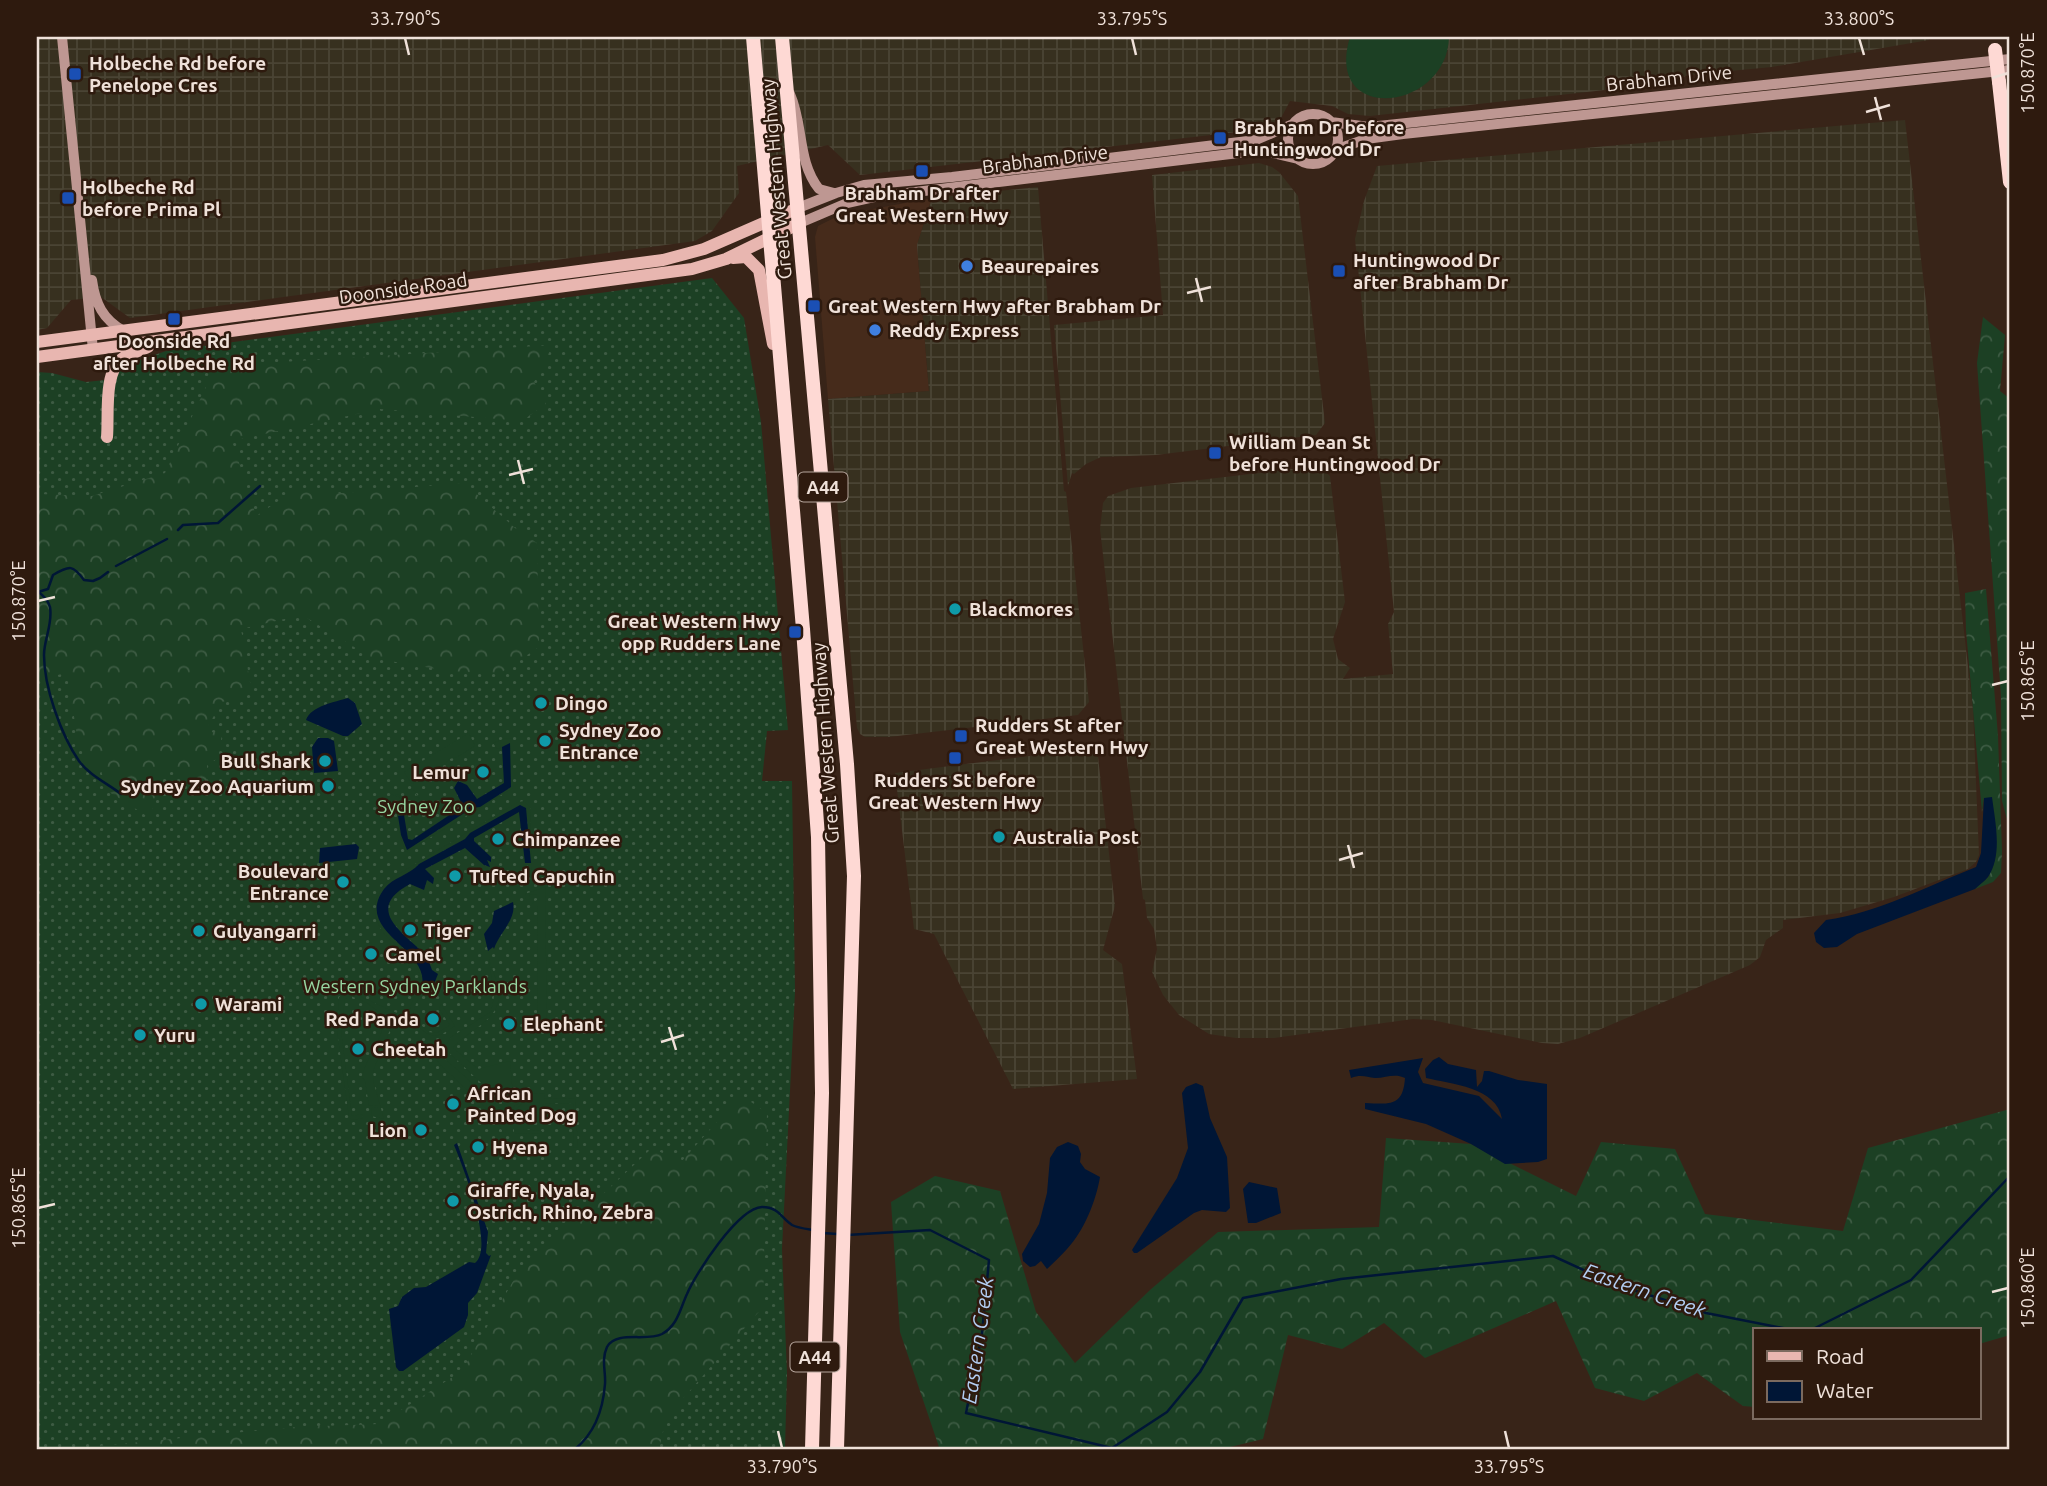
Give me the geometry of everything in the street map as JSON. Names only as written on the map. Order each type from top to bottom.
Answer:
[{"type":"highway","name":"Great Western Highway","points":[[753,37],[818,837],[822,1093],[812,1449]]},
{"type":"highway","name":"Great Western Highway","points":[[782,37],[846,751],[854,876],[837,1449]]},
{"type":"highway","points":[[1994,43],[2010,182]]},
{"type":"main road","points":[[62,37],[93,350]]},
{"type":"main road","name":"Brabham Drive","points":[[1331,122],[1369,127],[2010,59]]},
{"type":"main road","name":"Brabham Drive","points":[[1335,150],[1366,139],[1403,134],[2010,69]]},
{"type":"main road","points":[[788,88],[797,113],[807,170],[819,189],[836,193]]},
{"type":"main road","points":[[1312,114],[1321,115],[1331,122],[1338,136],[1335,150],[1328,159],[1319,163],[1298,159],[1288,143],[1293,124],[1312,114]]},
{"type":"main road","name":"Brabham Drive","points":[[799,216],[836,193],[864,186],[1256,140],[1293,124]]},
{"type":"main road","name":"Brabham Drive","points":[[799,216],[874,197],[1247,152],[1268,152],[1298,159]]},
{"type":"main road","name":"Doonside Road","points":[[37,342],[663,260],[704,249],[768,221],[799,216]]},
{"type":"main road","name":"Doonside Road","points":[[37,357],[692,269],[726,259],[770,237],[799,216]]},
{"type":"main road","points":[[83,251],[90,270],[95,300],[108,321],[124,331]]},
{"type":"main road","points":[[726,259],[746,257],[759,270],[782,389]]},
{"type":"main road","points":[[107,437],[110,379],[114,367],[126,356],[161,341]]},
{"type":"shaded area","points":[[37,37],[1928,37],[1929,40],[1772,67],[1688,75],[1668,83],[1370,116],[1348,114],[1332,106],[1290,101],[1281,118],[1255,130],[860,175],[828,145],[737,166],[739,193],[712,231],[695,241],[130,318],[101,297],[71,300],[47,328],[37,330]]},
{"type":"shaded area","points":[[1905,120],[1973,710],[1979,855],[1976,862],[1968,869],[1894,897],[1840,913],[1783,920],[1783,928],[1766,940],[1760,957],[1750,965],[1580,1038],[1558,1044],[1432,1020],[1413,1019],[1274,1038],[1236,1038],[1209,1034],[1179,1015],[1163,995],[1152,972],[1157,949],[1154,929],[1147,918],[1143,899],[1100,529],[1103,503],[1108,496],[1131,488],[1319,466],[1330,476],[1345,602],[1333,639],[1338,659],[1350,668],[1343,679],[1393,674],[1388,624],[1394,612],[1355,239],[1364,201],[1377,166]]},
{"type":"shaded area","points":[[1259,163],[1279,172],[1298,196],[1325,423],[1316,435],[1156,455],[1101,457],[1072,473],[1068,486],[1054,325],[1163,315],[1152,175]]},
{"type":"shaded area","points":[[1038,187],[1064,491],[1089,702],[1078,715],[889,737],[865,737],[857,728],[828,399],[929,391],[917,245],[932,198]]},
{"type":"shaded area","points":[[932,198],[917,245],[929,391],[828,399],[815,237],[818,226],[840,215]]},
{"type":"shaded area","points":[[1084,749],[1098,757],[1115,906],[1103,950],[1122,964],[1137,1079],[1013,1089],[934,934],[914,929],[895,773]]},
{"type":"green space","points":[[1350,37],[1449,37],[1443,62],[1429,81],[1410,93],[1389,98],[1369,95],[1354,85],[1346,65]]},
{"type":"green space","name":"Western Sydney Parklands","points":[[712,278],[744,318],[761,422],[788,730],[767,731],[762,781],[792,781],[795,992],[782,1249],[787,1373],[785,1449],[37,1449],[37,372],[86,382],[105,380],[134,362],[166,351]]},
{"type":"green space","points":[[1983,317],[2005,335],[2000,391],[2010,399],[2010,886],[2008,823],[2002,801],[2001,696],[1977,363]]},
{"type":"green space","points":[[553,345],[534,382],[546,404],[522,421],[380,409],[232,441],[256,516],[295,490],[342,493],[464,483],[515,528],[537,543],[539,647],[499,674],[449,671],[372,658],[302,615],[241,629],[252,694],[222,702],[205,731],[222,734],[218,758],[207,765],[208,779],[191,785],[173,768],[161,773],[150,818],[106,790],[101,770],[87,767],[77,735],[67,673],[37,679],[37,494],[92,496],[165,473],[216,366]]},
{"type":"green space","points":[[1986,589],[1998,736],[2002,851],[2001,873],[1993,882],[1975,889],[1989,876],[1984,798],[1982,812],[1966,630],[1965,593]]},
{"type":"green space","points":[[469,733],[475,746],[449,759],[412,784],[404,772]]},
{"type":"green space","points":[[506,738],[513,739],[513,788],[406,852],[397,813],[405,808],[399,797],[390,794],[399,795],[406,808],[419,800],[404,815],[398,816],[407,850],[472,808],[480,807],[511,787],[510,744],[497,749],[493,743]]},
{"type":"green space","points":[[524,801],[530,807],[532,870],[525,863],[531,862],[526,808],[470,833],[465,839],[419,864],[391,884],[378,903],[375,903],[382,886],[390,879],[518,802]]},
{"type":"green space","points":[[545,887],[547,1026],[544,1030],[538,1026],[537,1015],[538,906],[532,903],[537,900],[537,894],[529,895],[530,900],[526,899],[525,894]]},
{"type":"green space","points":[[375,913],[378,913],[388,932],[417,963],[421,971],[423,985],[413,1017],[428,1032],[437,1033],[450,1025],[439,1009],[441,1004],[455,1026],[435,1036],[427,1033],[411,1020],[410,1008],[419,981],[417,967],[382,931]]},
{"type":"green space","points":[[489,959],[498,991],[497,1006],[485,1021],[453,1048],[478,1069],[510,1061],[513,1095],[529,1094],[510,1110],[444,1048],[451,1037],[491,1012],[494,997]]},
{"type":"green space","points":[[348,991],[397,1013],[373,1071],[384,1119],[371,1116],[372,1108],[378,1105],[369,1106],[362,1077],[382,1030],[383,1015],[367,1003],[351,996],[345,999],[341,1031],[352,1116],[362,1114],[363,1118],[352,1120],[349,1117],[337,1031],[339,997]]},
{"type":"green space","points":[[436,1051],[498,1106],[509,1122],[509,1134],[503,1132],[479,1101],[432,1055]]},
{"type":"green space","points":[[544,1093],[545,1099],[575,1098],[578,1147],[574,1148],[573,1104],[545,1103],[523,1129],[542,1131],[541,1133],[514,1134],[512,1113],[533,1094]]},
{"type":"green space","points":[[741,1095],[767,1113],[763,1307],[666,1418],[659,1449],[97,1449],[99,1446],[296,1427],[379,1424],[462,1371],[516,1276],[652,1148],[681,1162]]},
{"type":"green space","points":[[2010,1109],[2010,1335],[1980,1344],[1980,1328],[1753,1328],[1753,1407],[1743,1406],[1697,1373],[1644,1401],[1595,1388],[1556,1301],[1425,1358],[1384,1323],[1342,1349],[1288,1335],[1263,1439],[1222,1449],[950,1449],[939,1447],[900,1332],[891,1202],[935,1176],[1000,1191],[1036,1312],[1075,1363],[1150,1290],[1218,1232],[1379,1227],[1386,1138],[1471,1144],[1576,1196],[1601,1142],[1675,1149],[1705,1214],[1843,1231],[1868,1148]]},
{"type":"water","points":[[348,698],[355,703],[362,724],[348,736],[306,720],[318,708]]},
{"type":"water","name":"Bull Shark","points":[[318,738],[334,741],[338,771],[314,773],[312,747]]},
{"type":"water","points":[[510,743],[511,787],[480,807],[472,808],[407,850],[398,816],[404,815],[408,839],[412,840],[463,806],[454,788],[458,781],[467,785],[477,799],[504,783],[502,747]]},
{"type":"water","points":[[1992,797],[1997,838],[1995,859],[1988,877],[1975,889],[1857,934],[1837,947],[1824,948],[1816,942],[1814,933],[1826,920],[1883,905],[1976,867],[1981,853],[1984,798]]},
{"type":"water","points":[[520,805],[526,808],[531,863],[525,863],[519,812],[474,838],[491,857],[491,862],[487,860],[490,867],[465,848],[425,869],[434,878],[433,884],[427,880],[424,890],[410,884],[390,902],[388,911],[397,928],[424,953],[432,970],[438,974],[432,989],[422,986],[421,973],[415,961],[385,929],[378,917],[377,904],[384,889],[419,864]]},
{"type":"water","points":[[356,844],[359,847],[357,859],[319,863],[320,848]]},
{"type":"water","points":[[513,902],[510,920],[494,949],[493,947],[488,951],[484,934],[492,923],[494,911]]},
{"type":"water","points":[[1439,1057],[1448,1064],[1476,1070],[1477,1087],[1482,1081],[1484,1071],[1547,1084],[1547,1159],[1505,1164],[1471,1144],[1426,1124],[1365,1109],[1365,1103],[1388,1103],[1398,1099],[1405,1078],[1351,1078],[1349,1070],[1423,1058],[1418,1072],[1423,1083],[1479,1096],[1502,1119],[1492,1100],[1482,1094],[1460,1085],[1426,1078],[1425,1069]]},
{"type":"water","points":[[1196,1083],[1203,1086],[1210,1118],[1227,1157],[1230,1208],[1226,1212],[1202,1210],[1194,1213],[1134,1253],[1132,1250],[1177,1178],[1188,1148],[1182,1093],[1186,1087]]},
{"type":"water","points":[[1068,1142],[1078,1146],[1080,1162],[1085,1169],[1100,1177],[1096,1196],[1084,1225],[1065,1252],[1047,1269],[1041,1261],[1030,1267],[1023,1261],[1022,1254],[1039,1224],[1047,1193],[1050,1158],[1057,1147]]},
{"type":"water","points":[[457,1143],[488,1232],[486,1253],[491,1255],[477,1293],[468,1303],[464,1327],[403,1371],[399,1371],[396,1367],[389,1309],[398,1306],[402,1297],[414,1288],[426,1287],[469,1262],[475,1263],[480,1254],[480,1224],[454,1145]]},
{"type":"water","points":[[1249,1182],[1277,1188],[1281,1213],[1256,1223],[1248,1223],[1243,1189]]},
{"type":"waterway","points":[[178,530],[183,525],[218,523],[260,486]]},
{"type":"waterway","points":[[116,566],[167,539]]},
{"type":"waterway","points":[[38,592],[48,589],[53,575],[63,569],[74,569],[84,580],[93,581],[108,572]]},
{"type":"waterway","points":[[37,591],[50,607],[44,649],[45,668],[50,696],[60,724],[83,766],[121,794]]},
{"type":"waterway","name":"Eastern Creek","points":[[1815,1328],[1911,1280],[2010,1176]]},
{"type":"waterway","name":"Eastern Creek","points":[[575,1449],[588,1436],[600,1412],[607,1347],[617,1339],[656,1336],[667,1330],[675,1321],[692,1284],[708,1258],[741,1218],[752,1210],[768,1207],[792,1225],[813,1230]]},
{"type":"waterway","name":"Eastern Creek","points":[[847,1235],[930,1230],[989,1260],[982,1334],[966,1413],[1112,1448],[1167,1412],[1200,1372],[1243,1298],[1341,1279],[1553,1256],[1614,1284],[1706,1313],[1783,1328]]},
{"type":"waterway","name":"Eastern Creek","points":[[823,1233],[837,1234]]},
{"type":"place","name":"Holbeche Rd before Penelope Cres","points":[[75,74]]},
{"type":"place","name":"Brabham Dr before Huntingwood Dr","points":[[1220,138]]},
{"type":"place","name":"Brabham Dr after Great Western Hwy","points":[[922,171]]},
{"type":"place","name":"Holbeche Rd before Prima Pl","points":[[68,198]]},
{"type":"place","name":"Beaurepaires","points":[[967,266]]},
{"type":"place","name":"Huntingwood Dr after Brabham Dr","points":[[1339,271]]},
{"type":"place","name":"Great Western Hwy after Brabham Dr","points":[[814,306]]},
{"type":"place","name":"Doonside Rd after Holbeche Rd","points":[[174,319]]},
{"type":"place","name":"Reddy Express","points":[[875,330]]},
{"type":"place","name":"William Dean St before Huntingwood Dr","points":[[1215,453]]},
{"type":"place","name":"Blackmores","points":[[955,609]]},
{"type":"place","name":"Great Western Hwy opp Rudders Lane","points":[[795,632]]},
{"type":"place","name":"Dingo","points":[[541,703]]},
{"type":"place","name":"Rudders St after Great Western Hwy","points":[[961,736]]},
{"type":"place","name":"Sydney Zoo Entrance","points":[[545,741]]},
{"type":"place","name":"Rudders St before Great Western Hwy","points":[[955,758]]},
{"type":"place","name":"Bull Shark","points":[[325,761]]},
{"type":"place","name":"Lemur","points":[[483,772]]},
{"type":"place","name":"Sydney Zoo Aquarium","points":[[328,786]]},
{"type":"place","name":"Australia Post","points":[[999,837]]},
{"type":"place","name":"Chimpanzee","points":[[498,839]]},
{"type":"place","name":"Tufted Capuchin","points":[[455,876]]},
{"type":"place","name":"Boulevard Entrance","points":[[343,882]]},
{"type":"place","name":"Tiger","points":[[410,930]]},
{"type":"place","name":"Gulyangarri","points":[[199,931]]},
{"type":"place","name":"Camel","points":[[371,954]]},
{"type":"place","name":"Warami","points":[[201,1004]]},
{"type":"place","name":"Red Panda","points":[[433,1019]]},
{"type":"place","name":"Elephant","points":[[509,1024]]},
{"type":"place","name":"Yuru","points":[[140,1035]]},
{"type":"place","name":"Cheetah","points":[[358,1049]]},
{"type":"place","name":"African Painted Dog","points":[[453,1104]]},
{"type":"place","name":"Lion","points":[[421,1130]]},
{"type":"place","name":"Hyena","points":[[478,1147]]},
{"type":"place","name":"Giraffe, Nyala, Ostrich, Rhino, Zebra","points":[[453,1201]]},
{"type":"park label","name":"Sydney Zoo","points":[[426,806]]}]
